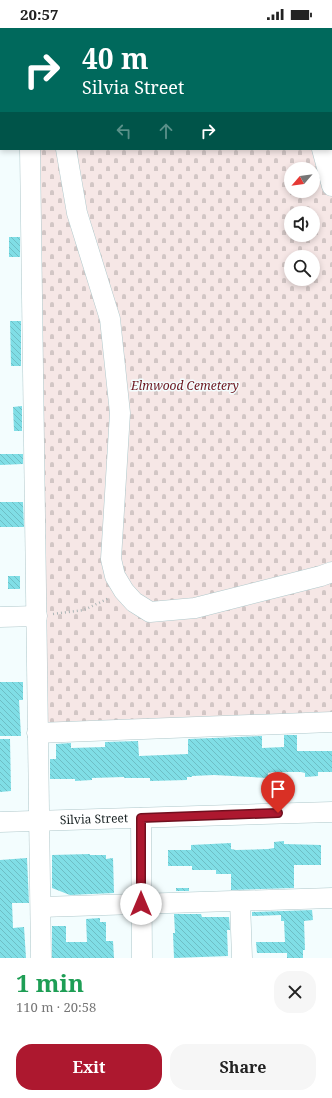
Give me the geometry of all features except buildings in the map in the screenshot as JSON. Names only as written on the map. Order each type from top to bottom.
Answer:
[{"type":"street","points":[[30,150],[41,958]]},
{"type":"street","points":[[66,150],[77,213],[110,318],[120,413],[111,559],[115,576],[124,591],[134,602],[150,612],[195,608],[332,572]]},
{"type":"street","points":[[322,150],[332,186]]},
{"type":"street","points":[[0,617],[37,616]]},
{"type":"street","points":[[38,733],[332,722]]},
{"type":"street","name":"Silvia Street","points":[[0,822],[332,812]]},
{"type":"street","points":[[141,818],[142,958]]},
{"type":"street","points":[[41,907],[332,898]]},
{"type":"street","points":[[240,901],[242,958]]},
{"type":"path","points":[[37,616],[84,610],[124,591]]},
{"type":"green space","name":"Elmwood Cemetery","points":[[35,150],[332,150],[332,715],[43,727]]},
{"type":"route","points":[[141,904],[141,818],[278,813]]}]
